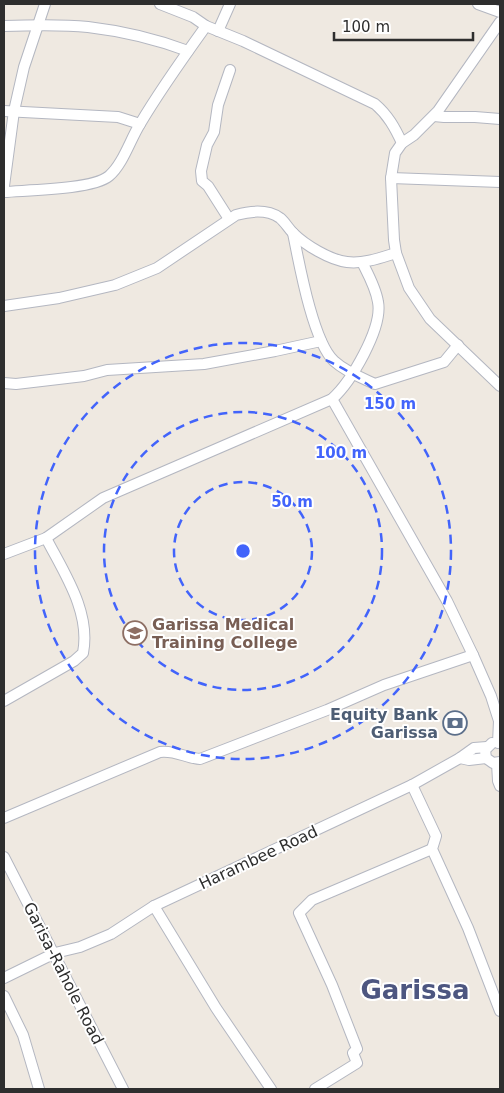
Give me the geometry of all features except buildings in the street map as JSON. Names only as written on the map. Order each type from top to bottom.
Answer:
[{"type":"street","points":[[4,186],[9,111],[45,4]]},
{"type":"street","points":[[160,4],[193,17],[206,26],[243,41],[375,104],[390,119],[402,143]]},
{"type":"street","points":[[218,31],[230,4]]},
{"type":"street","points":[[478,4],[500,12]]},
{"type":"street","points":[[500,22],[434,116],[414,135],[402,143],[395,153],[391,178],[396,253],[409,288],[430,319],[500,386]]},
{"type":"street","points":[[4,26],[88,27],[159,40],[188,51]]},
{"type":"street","points":[[4,192],[84,185],[108,177],[119,162],[163,85],[206,26]]},
{"type":"street","points":[[229,220],[208,186],[202,181],[201,171],[207,145],[214,132],[218,105],[230,70]]},
{"type":"street","points":[[9,111],[118,117],[140,124]]},
{"type":"street","points":[[434,116],[444,118],[475,116],[500,119]]},
{"type":"street","points":[[391,178],[500,182]]},
{"type":"street","points":[[4,306],[59,298],[115,285],[157,268],[236,215],[250,211],[271,213],[281,218],[293,233],[321,253],[345,262],[362,262],[396,253]]},
{"type":"street","points":[[293,233],[302,280],[322,341],[334,361],[353,374],[375,384],[444,362],[458,345]]},
{"type":"street","points":[[4,554],[46,538],[103,498],[332,399],[343,390],[353,374],[371,339],[379,311],[376,295],[362,262]]},
{"type":"street","points":[[4,383],[16,384],[84,376],[107,370],[204,364],[322,341]]},
{"type":"street","points":[[332,399],[447,602],[473,655],[491,696],[499,721],[499,744]]},
{"type":"street","points":[[4,701],[74,661],[83,653],[84,632],[76,598],[46,538]]},
{"type":"street","points":[[4,818],[160,752],[169,751],[190,758],[200,759],[328,710],[384,685],[473,655]]},
{"type":"street","name":"Harambee Road","points":[[4,978],[55,953],[80,947],[111,934],[154,906],[412,785],[474,748],[499,744]]},
{"type":"street","points":[[487,747],[486,758],[493,763],[498,762],[500,786]]},
{"type":"street","name":"Harambee Road","points":[[460,758],[469,760],[486,758]]},
{"type":"street","points":[[412,785],[436,836],[432,849],[468,928],[500,1011]]},
{"type":"street","points":[[315,1089],[357,1063],[353,1053],[357,1049],[332,985],[299,913],[312,900],[432,849]]},
{"type":"street","name":"Garisa-Rahole Road","points":[[4,857],[124,1089]]},
{"type":"street","points":[[154,906],[216,1008],[271,1089]]},
{"type":"street","points":[[4,996],[23,1035],[39,1089]]},
{"type":"place","name":"Garissa Medical Training College","points":[[135,633]]},
{"type":"place","name":"Equity Bank Garissa","points":[[455,723]]},
{"type":"district","name":"Garissa","points":[[415,990]]}]
